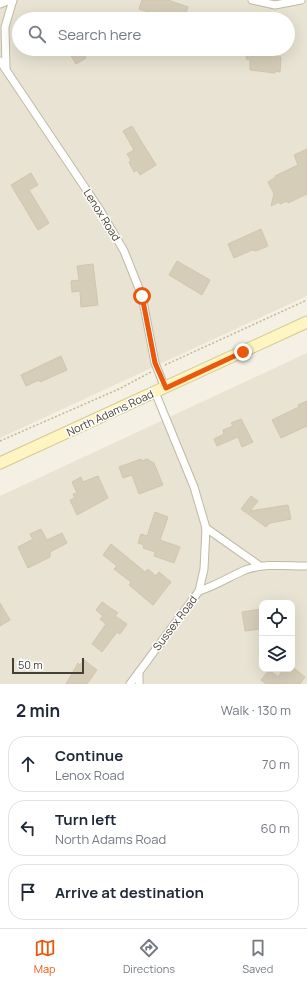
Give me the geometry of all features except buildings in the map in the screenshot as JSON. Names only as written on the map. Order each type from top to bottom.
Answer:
[{"type":"street","points":[[0,4],[12,0]]},
{"type":"street","points":[[6,68],[5,27],[12,0]]},
{"type":"street","points":[[252,0],[275,5],[301,0]]},
{"type":"street","name":"Lenox Road","points":[[0,61],[100,210],[124,251],[142,296],[160,390],[194,487],[206,528],[204,568],[199,591]]},
{"type":"street","name":"North Adams Road","points":[[0,464],[307,322]]},
{"type":"street","points":[[206,528],[260,566]]},
{"type":"street","name":"Sussex Road","points":[[130,684],[199,591],[214,586],[245,570],[260,566],[307,566]]},
{"type":"street","points":[[139,672],[139,684]]},
{"type":"path","points":[[164,365],[307,300]]},
{"type":"path","points":[[0,441],[119,389],[150,372]]},
{"type":"shaded area","points":[[0,0],[307,0],[307,296],[0,438]]},
{"type":"shaded area","points":[[307,353],[307,684],[0,684],[0,496]]},
{"type":"route","points":[[142,296],[155,363],[166,388],[243,352]]}]
